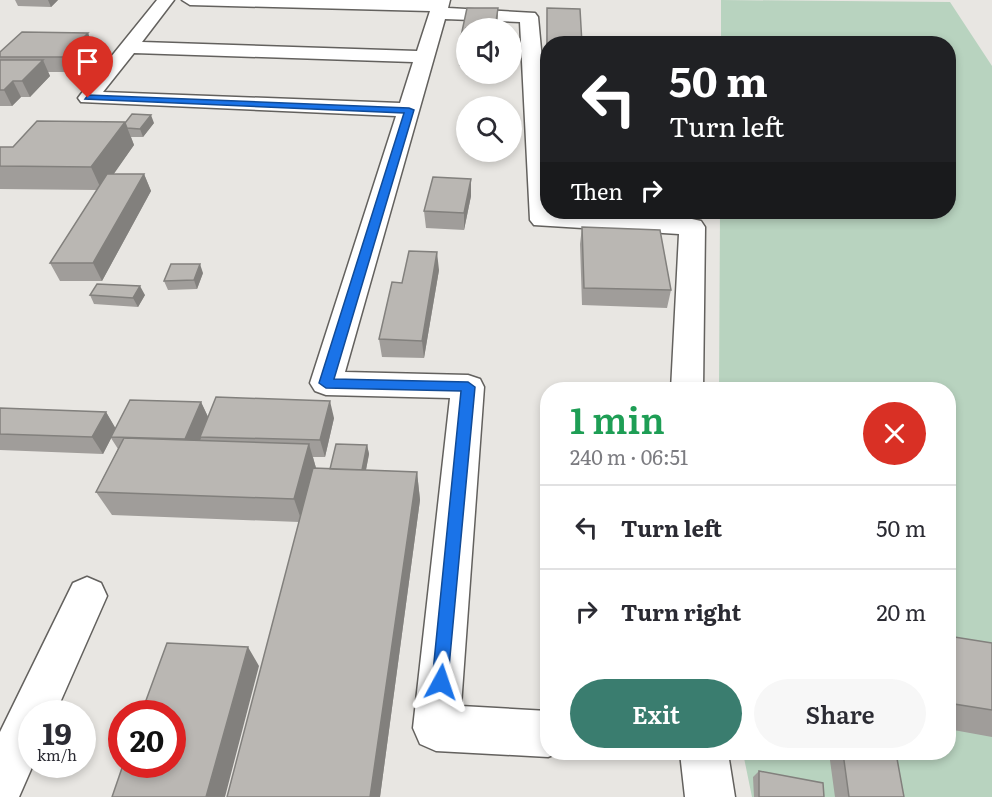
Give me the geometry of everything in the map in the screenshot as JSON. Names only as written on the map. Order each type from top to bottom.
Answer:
[{"type":"lane","points":[[166,0],[88,98],[409,110]]},
{"type":"lane","points":[[190,0],[441,6],[529,17],[540,176]]},
{"type":"lane","points":[[441,6],[326,383],[468,387],[436,728],[540,734]]},
{"type":"lane","points":[[129,47],[426,57]]},
{"type":"lane","points":[[543,219],[692,227],[687,382]]},
{"type":"lane","points":[[39,700],[87,596]]},
{"type":"lane","points":[[0,784],[18,745]]},
{"type":"lane","points":[[705,760],[710,797]]},
{"type":"green space","points":[[721,0],[950,2],[992,66],[992,797],[752,797],[744,760],[956,760],[956,382],[719,382],[720,219],[956,219],[956,36],[721,36]]},
{"type":"building","points":[[467,8],[498,8],[496,18],[465,18]]},
{"type":"building","points":[[547,8],[580,9],[582,36],[547,36]]},
{"type":"building","points":[[22,32],[88,33],[75,46],[92,47],[84,55],[0,57],[0,52]]},
{"type":"building","points":[[0,60],[43,60],[22,81],[13,81],[4,90],[0,90]]},
{"type":"building","points":[[132,114],[151,115],[140,129],[127,128],[125,123]]},
{"type":"building","points":[[37,121],[125,122],[91,167],[0,166],[0,147],[13,147]]},
{"type":"building","points":[[107,174],[144,174],[93,263],[50,263]]},
{"type":"building","points":[[433,177],[471,179],[464,213],[424,211]]},
{"type":"building","points":[[582,227],[660,230],[671,290],[584,288]]},
{"type":"building","points":[[409,251],[437,252],[422,341],[379,339],[392,282],[402,283]]},
{"type":"building","points":[[171,264],[200,264],[194,280],[164,281]]},
{"type":"building","points":[[97,284],[140,286],[133,298],[90,295]]},
{"type":"building","points":[[216,397],[330,401],[320,440],[200,437]]},
{"type":"building","points":[[130,400],[201,402],[185,439],[111,437]]},
{"type":"building","points":[[0,408],[106,412],[92,437],[0,434]]},
{"type":"building","points":[[124,438],[309,444],[294,499],[96,492]]},
{"type":"building","points":[[336,444],[367,445],[362,470],[330,469]]},
{"type":"building","points":[[313,468],[417,472],[370,797],[227,797]]},
{"type":"building","points":[[956,637],[992,643],[992,710],[956,704]]},
{"type":"building","points":[[167,643],[248,647],[206,797],[112,797],[119,778],[186,778],[186,700],[146,700]]},
{"type":"building","points":[[844,760],[897,760],[904,797],[849,797]]},
{"type":"building","points":[[759,771],[823,783],[824,797],[759,797]]},
{"type":"route","points":[[88,98],[409,110],[326,383],[468,387],[441,682]]}]
